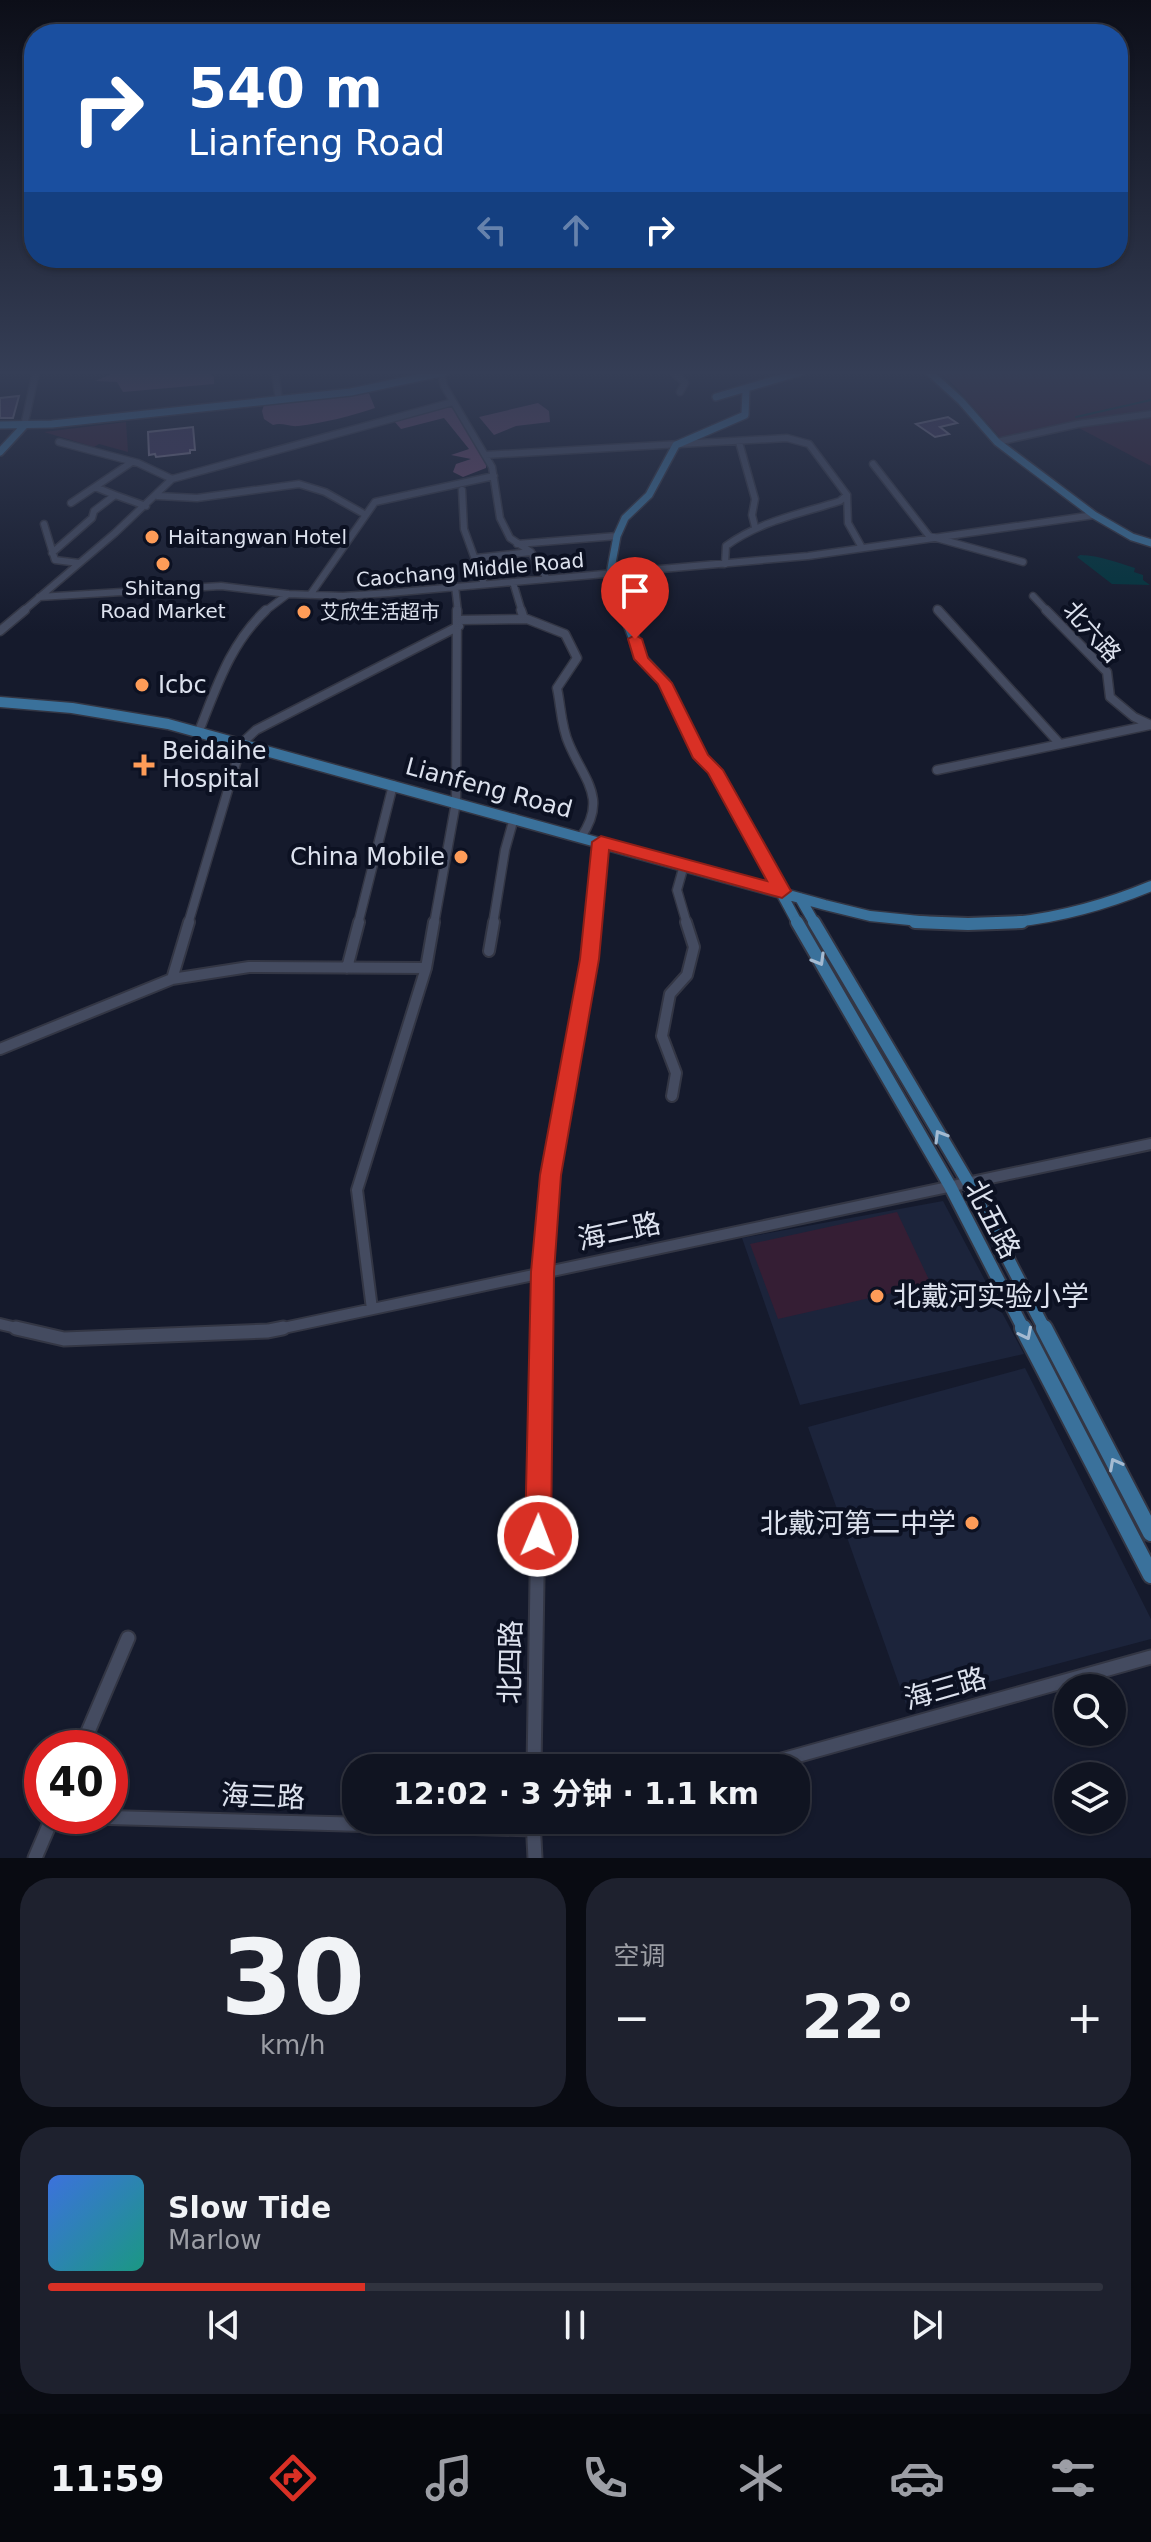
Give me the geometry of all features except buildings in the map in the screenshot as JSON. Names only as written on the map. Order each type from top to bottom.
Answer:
[{"type":"main road","points":[[610,574],[617,536],[625,518],[649,495],[669,459]]},
{"type":"main road","points":[[1019,459],[1094,515],[1132,537],[1151,543]]},
{"type":"main road","name":"北五路","points":[[610,574],[642,659],[665,683],[701,758],[715,770],[950,1186],[1151,1575]]},
{"type":"main road","name":"Lianfeng Road","points":[[0,702],[102,712],[199,731],[782,891],[822,906],[913,922],[1000,923],[1066,915],[1128,898],[1151,886]]},
{"type":"main road","name":"北五路","points":[[800,898],[968,1182],[1151,1533]]},
{"type":"street","points":[[120,459],[168,474],[172,479]]},
{"type":"street","points":[[0,631],[158,496],[172,479],[246,459]]},
{"type":"street","points":[[487,459],[494,476],[500,518],[516,544],[531,552],[547,579]]},
{"type":"street","points":[[744,459],[755,499],[752,515],[755,527]]},
{"type":"street","points":[[820,459],[847,495],[847,521],[853,538],[861,546]]},
{"type":"street","points":[[71,503],[132,462]]},
{"type":"street","points":[[873,464],[929,536],[1023,562]]},
{"type":"street","points":[[310,595],[375,502],[494,476]]},
{"type":"street","points":[[158,496],[197,498],[299,484],[325,492],[366,515]]},
{"type":"street","points":[[95,487],[146,506]]},
{"type":"street","points":[[462,490],[464,529],[471,555],[476,558],[531,552]]},
{"type":"street","points":[[52,553],[92,518],[94,511],[115,495]]},
{"type":"street","points":[[725,564],[726,546],[755,527],[825,506],[847,495]]},
{"type":"street","name":"Caochang Middle Road","points":[[39,597],[221,586],[288,594],[343,596],[808,556],[929,536],[1094,515]]},
{"type":"street","points":[[44,524],[55,560],[79,563]]},
{"type":"street","points":[[516,544],[617,536]]},
{"type":"street","points":[[476,558],[484,584]]},
{"type":"street","points":[[513,582],[524,619]]},
{"type":"street","points":[[372,1309],[357,1190],[426,968],[456,802],[459,623],[455,586]]},
{"type":"street","points":[[199,731],[228,656],[246,626],[288,594]]},
{"type":"street","name":"北六路","points":[[1033,596],[1107,672],[1110,697],[1134,717],[1151,725]]},
{"type":"street","points":[[937,609],[1060,744]]},
{"type":"street","points":[[172,979],[242,743],[256,730],[459,623],[524,619],[543,622],[558,634],[565,634],[577,658],[557,688],[568,743],[586,773],[595,808],[591,825],[581,837]]},
{"type":"street","points":[[937,770],[1151,725]]},
{"type":"street","points":[[347,968],[393,785]]},
{"type":"street","points":[[489,951],[505,850],[514,818]]},
{"type":"street","name":"北四路","points":[[534,1754],[542,1272],[550,1175],[590,959],[601,842]]},
{"type":"street","points":[[672,1096],[676,1073],[662,1036],[670,994],[687,975],[694,947],[677,890],[684,865]]},
{"type":"street","points":[[0,1049],[172,979],[249,967],[426,968]]},
{"type":"street","name":"海二路","points":[[0,1324],[64,1339],[268,1331],[1151,1144]]},
{"type":"street","points":[[89,1730],[128,1638]]},
{"type":"street","name":"海三路","points":[[803,1754],[1151,1657]]},
{"type":"street","name":"海三路","points":[[128,1817],[342,1821]]},
{"type":"street","points":[[35,1858],[45,1834]]},
{"type":"street","points":[[534,1834],[535,1858]]},
{"type":"shaded area","points":[[483,459],[486,468],[463,477],[453,472],[456,464]]},
{"type":"shaded area","points":[[1137,459],[1151,459],[1151,466]]},
{"type":"shaded area","points":[[1080,555],[1135,568],[1134,572],[1143,575],[1143,580],[1150,585],[1112,584],[1077,557]]},
{"type":"shaded area","name":"北戴河实验小学","points":[[943,1201],[1024,1354],[800,1405],[742,1238]]},
{"type":"shaded area","points":[[897,1212],[931,1284],[778,1319],[750,1244]]},
{"type":"shaded area","name":"北戴河第二中学","points":[[1025,1368],[1151,1619],[1151,1639],[906,1704],[808,1427]]},
{"type":"place","name":"Haitangwan Hotel","points":[[152,537]]},
{"type":"place","name":"Shitang Road Market","points":[[163,564]]},
{"type":"place","name":"艾欣生活超市","points":[[304,612]]},
{"type":"place","name":"Icbc","points":[[142,685]]},
{"type":"place","name":"Beidaihe Hospital","points":[[144,765]]},
{"type":"place","name":"China Mobile","points":[[461,857]]},
{"type":"place","name":"北戴河实验小学","points":[[877,1296]]},
{"type":"place","name":"北戴河第二中学","points":[[972,1523]]},
{"type":"route","points":[[538,1536],[542,1272],[550,1175],[590,959],[601,842],[782,891],[715,770],[701,758],[665,683],[642,659],[635,639]]}]
